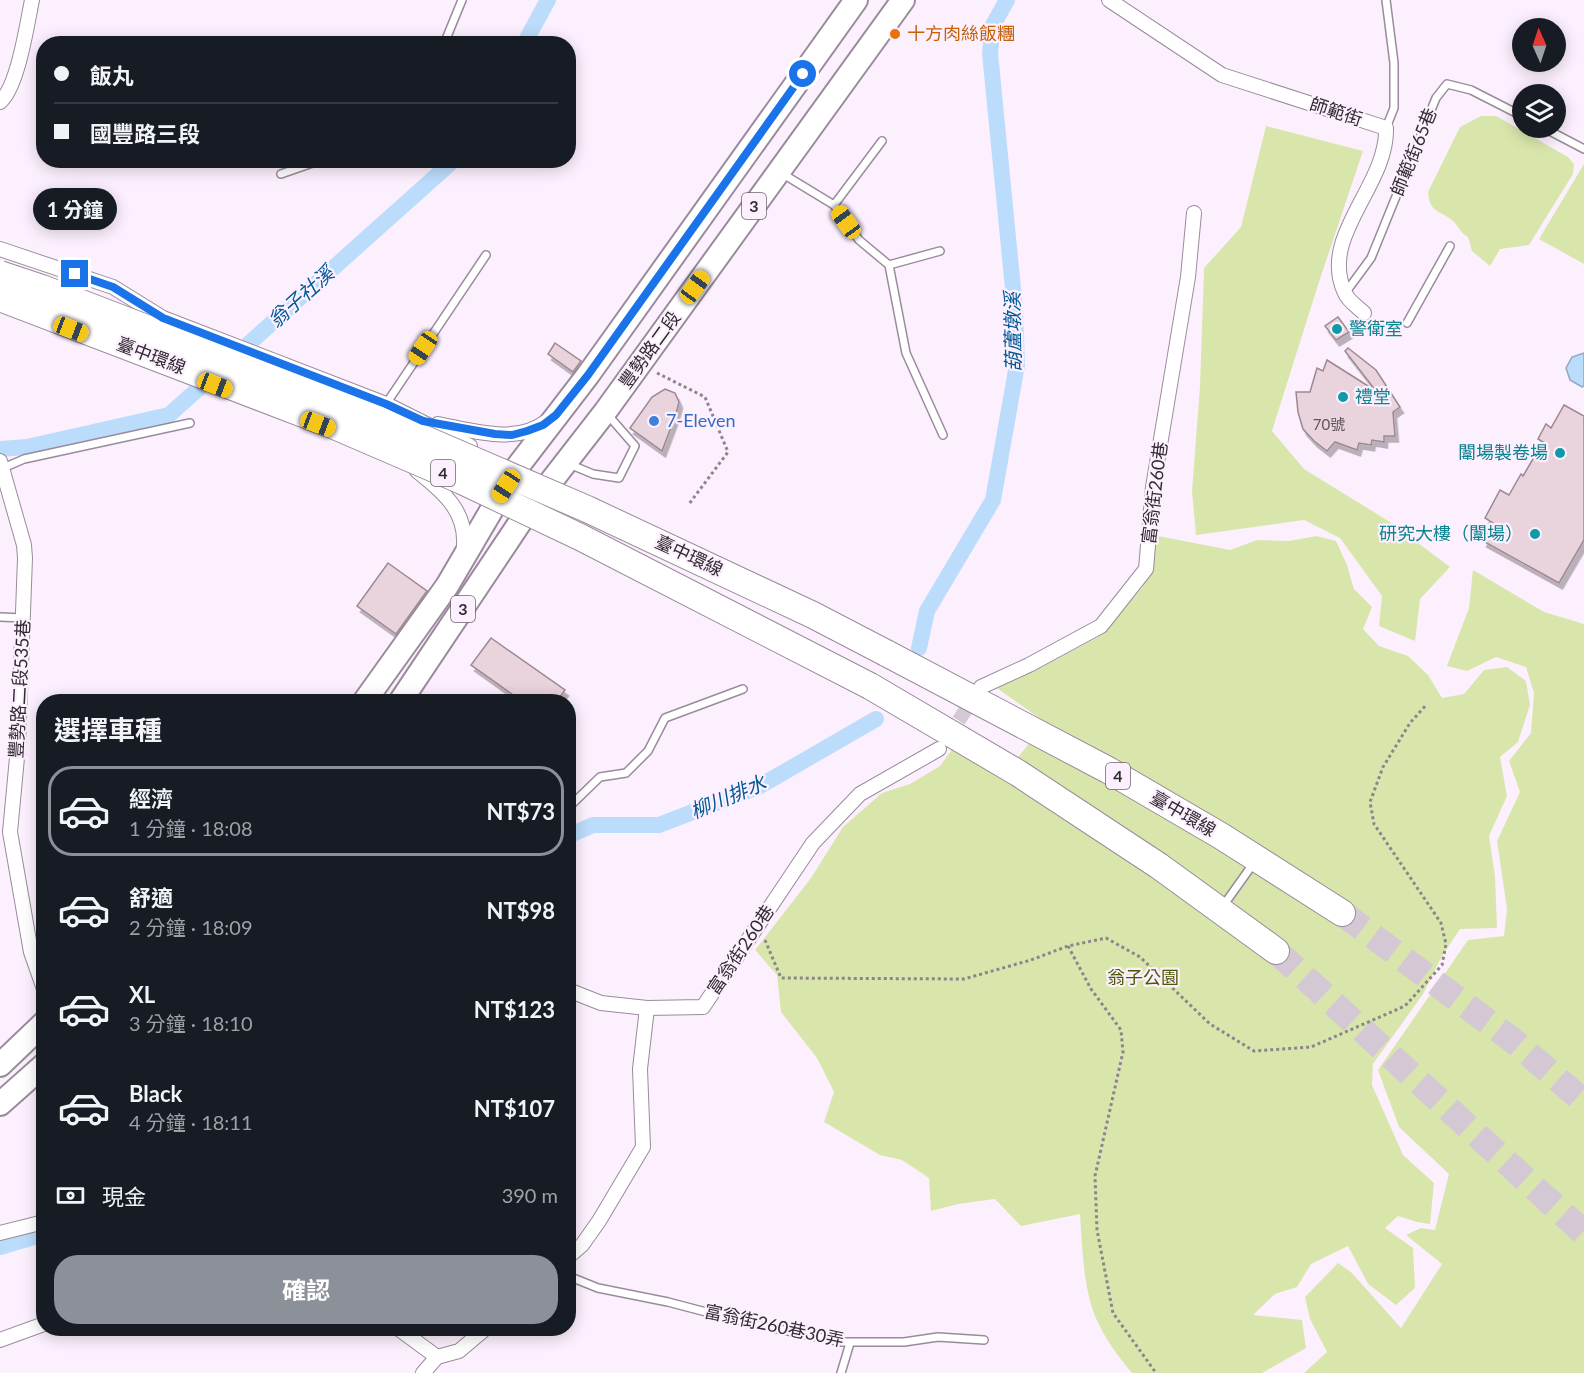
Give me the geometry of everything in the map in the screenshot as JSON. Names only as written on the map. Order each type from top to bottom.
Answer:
[{"type":"highway","name":"臺中環線","points":[[0,272],[337,402],[587,509],[813,615],[1108,770],[1221,836],[1342,913]]},
{"type":"highway","name":"臺中環線","points":[[0,300],[321,421],[462,481],[580,537],[870,686],[1018,773],[1159,866],[1276,951]]},
{"type":"main road","name":"豐勢路二段","points":[[370,694],[447,586],[495,501],[516,470],[588,375],[856,0]]},
{"type":"main road","name":"豐勢路二段","points":[[405,694],[525,515],[605,412],[903,0]]},
{"type":"main road","points":[[0,1065],[36,1031]]},
{"type":"main road","points":[[0,1104],[36,1072]]},
{"type":"street","points":[[0,102],[6,97],[18,64],[32,0]]},
{"type":"street","name":"師範街","points":[[1109,0],[1222,75],[1386,128],[1382,162],[1342,240],[1338,266],[1345,294]]},
{"type":"street","name":"富翁街260巷","points":[[981,687],[1029,665],[1101,626],[1146,569],[1153,487],[1188,277],[1194,213]]},
{"type":"street","points":[[0,249],[113,287],[163,318],[386,404],[516,470],[551,483]]},
{"type":"street","points":[[0,272],[114,313],[163,318]]},
{"type":"street","points":[[1345,294],[1364,313]]},
{"type":"street","points":[[0,300],[399,456],[525,515]]},
{"type":"street","points":[[423,421],[476,432],[512,435],[539,427],[562,408]]},
{"type":"street","points":[[399,456],[441,490],[455,507],[464,538],[464,549],[459,564]]},
{"type":"street","name":"豐勢路二段535巷","points":[[1,466],[24,545],[18,747],[10,832],[31,952],[36,966]]},
{"type":"street","name":"富翁街260巷","points":[[647,1008],[703,1007],[813,843],[860,794],[939,749]]},
{"type":"street","points":[[576,993],[601,1003],[647,1008],[640,1069],[643,1147],[599,1221],[576,1250]]},
{"type":"street","points":[[0,1233],[36,1224]]},
{"type":"street","points":[[0,1340],[36,1327]]},
{"type":"street","points":[[408,1336],[436,1357]]},
{"type":"street","points":[[423,1373],[436,1357],[459,1352],[477,1336]]},
{"type":"lane","points":[[447,36],[462,0]]},
{"type":"lane","points":[[1386,0],[1394,63],[1394,108],[1386,128]]},
{"type":"lane","name":"師範街65巷","points":[[1345,294],[1371,258],[1436,98],[1446,84],[1471,90],[1512,111]]},
{"type":"lane","points":[[1563,138],[1584,149]]},
{"type":"lane","points":[[834,205],[882,141]]},
{"type":"lane","points":[[281,174],[298,168]]},
{"type":"lane","points":[[778,171],[834,205],[859,240],[888,265],[906,353],[943,435]]},
{"type":"lane","points":[[1407,323],[1450,246]]},
{"type":"lane","points":[[888,265],[940,251]]},
{"type":"lane","points":[[386,404],[486,255]]},
{"type":"lane","points":[[567,463],[593,474],[619,478],[635,446],[605,412]]},
{"type":"lane","points":[[1,466],[190,423]]},
{"type":"lane","points":[[0,617],[23,618]]},
{"type":"lane","points":[[576,800],[600,777],[626,773],[648,751],[665,718],[742,690]]},
{"type":"lane","points":[[1220,910],[1257,859]]},
{"type":"lane","name":"富翁街260巷30弄","points":[[576,1279],[598,1288],[668,1302],[744,1322],[850,1342],[904,1342],[938,1336],[984,1340]]},
{"type":"lane","points":[[841,1373],[850,1342]]},
{"type":"path","points":[[640,364],[705,397],[728,452],[689,504]]},
{"type":"path","points":[[758,925],[781,978],[964,978],[1031,960],[1068,946],[1106,938],[1140,957],[1210,1024],[1254,1051],[1311,1047],[1405,1005],[1442,965],[1446,944],[1441,922],[1374,825],[1370,802],[1383,767],[1410,723],[1426,705]]},
{"type":"path","points":[[1068,946],[1091,989],[1121,1030],[1123,1052],[1095,1176],[1097,1230],[1113,1312],[1156,1373]]},
{"type":"green space","points":[[1481,116],[1496,116],[1512,125],[1512,138],[1535,138],[1568,157],[1574,164],[1573,174],[1529,245],[1500,249],[1490,266],[1472,251],[1468,237],[1455,223],[1434,209],[1429,200],[1428,192],[1460,127]]},
{"type":"green space","points":[[1266,126],[1363,151],[1272,431],[1304,469],[1390,522],[1450,567],[1420,599],[1415,641],[1379,626],[1382,596],[1340,538],[1304,520],[1196,535],[1192,491],[1200,387],[1204,268],[1241,227]]},
{"type":"green space","points":[[1584,164],[1584,264],[1539,239]]},
{"type":"green space","name":"翁子公園","points":[[1153,535],[1230,550],[1257,540],[1289,541],[1317,536],[1336,541],[1347,565],[1354,589],[1372,607],[1363,629],[1379,646],[1408,656],[1428,675],[1442,698],[1464,694],[1484,670],[1507,667],[1526,681],[1530,705],[1518,742],[1500,757],[1507,796],[1489,836],[1495,876],[1497,928],[1460,929],[1442,956],[1423,994],[1373,1064],[1372,1085],[1403,1155],[1434,1183],[1430,1224],[1398,1216],[1385,1228],[1413,1248],[1415,1288],[1396,1305],[1368,1284],[1348,1246],[1311,1264],[1297,1287],[1275,1294],[1253,1315],[1302,1320],[1306,1348],[1262,1373],[1132,1373],[1099,1326],[1092,1308],[1085,1274],[1080,1214],[1021,1226],[995,1199],[958,1204],[931,1211],[929,1178],[902,1160],[880,1155],[824,1122],[834,1092],[817,1058],[781,1012],[777,975],[755,950],[811,878],[843,827],[882,793],[910,784],[940,766],[956,744],[1004,776],[1045,722],[991,684],[1007,675],[1038,669],[1098,637],[1142,588],[1154,564]]},
{"type":"green space","points":[[1473,570],[1544,612],[1584,624],[1584,1373],[1304,1373],[1327,1352],[1310,1319],[1305,1297],[1338,1263],[1352,1273],[1401,1328],[1442,1264],[1406,1235],[1421,1228],[1435,1230],[1449,1174],[1399,1127],[1378,1070],[1468,940],[1504,936],[1507,909],[1497,841],[1520,792],[1509,761],[1531,733],[1534,693],[1526,667],[1496,657],[1467,671],[1447,666],[1469,608]]},
{"type":"water","points":[[1584,353],[1584,386],[1582,387],[1570,380],[1566,368],[1572,357]]},
{"type":"building","name":"警衛室","points":[[1338,317],[1349,332],[1336,340],[1325,326]]},
{"type":"building","points":[[555,343],[581,361],[573,372],[548,354]]},
{"type":"building","name":"禮堂","points":[[1348,348],[1376,370],[1400,407],[1393,412],[1395,436],[1384,436],[1384,442],[1372,440],[1371,445],[1359,443],[1357,450],[1335,442],[1327,451],[1303,429],[1296,392],[1310,392],[1317,368],[1323,371],[1327,360],[1376,391],[1345,351]]},
{"type":"building","name":"7-Eleven","points":[[665,389],[675,393],[679,402],[662,451],[630,428],[652,397]]},
{"type":"building","name":"研究大樓（闈場）","points":[[1564,405],[1584,416],[1584,540],[1559,583],[1483,541],[1493,523],[1485,518],[1500,490],[1509,495],[1543,442],[1538,439],[1546,424],[1551,428]]},
{"type":"building","points":[[388,563],[427,591],[396,634],[357,606]]},
{"type":"building","points":[[491,638],[565,690],[562,694],[512,694],[471,665]]},
{"type":"waterway","name":"翁子社溪","points":[[528,36],[548,0]]},
{"type":"waterway","name":"葫蘆墩溪","points":[[919,648],[927,611],[993,500],[1017,365],[1015,309],[990,53],[993,25],[1007,0]]},
{"type":"waterway","name":"翁子社溪","points":[[0,449],[27,447],[169,415],[445,168]]},
{"type":"waterway","name":"柳川排水","points":[[576,832],[593,825],[659,825],[760,786],[876,719]]},
{"type":"waterway","name":"柳川排水","points":[[0,1247],[36,1236]]},
{"type":"tunnel","points":[[947,738],[975,696]]},
{"type":"tunnel","points":[[1342,913],[1515,1042],[1584,1102]]},
{"type":"tunnel","points":[[1276,951],[1584,1233]]},
{"type":"place","name":"十方肉絲飯糰","points":[[895,34]]},
{"type":"place","name":"警衛室","points":[[1337,329]]},
{"type":"place","name":"禮堂","points":[[1343,397]]},
{"type":"place","name":"7-Eleven","points":[[654,421]]},
{"type":"place","name":"闈場製卷場","points":[[1560,453]]},
{"type":"place","name":"研究大樓（闈場）","points":[[1535,534]]},
{"type":"route","points":[[75,274],[113,287],[163,318],[386,404],[423,421],[495,434],[512,435],[535,429],[556,415],[588,375],[803,74]]}]
